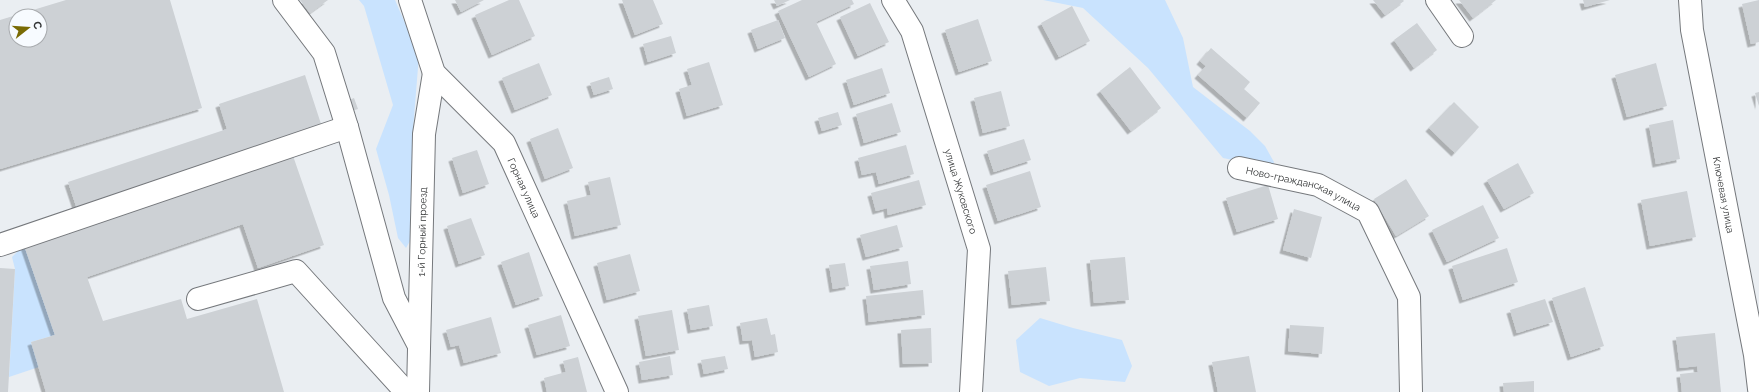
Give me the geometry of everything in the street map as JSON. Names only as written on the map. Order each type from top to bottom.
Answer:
[{"type":"street","points":[[284,0],[324,52],[347,127],[394,298],[418,344]]},
{"type":"street","name":"Горная улица","points":[[410,0],[434,73],[504,143],[617,392]]},
{"type":"street","name":"улица Жуковского","points":[[893,0],[912,31],[979,249],[971,392]]},
{"type":"street","points":[[1437,0],[1462,36]]},
{"type":"street","name":"Ключевая улица","points":[[1690,0],[1692,30],[1755,355],[1759,389]]},
{"type":"street","name":"1-й Горный проезд","points":[[418,392],[424,134],[434,73]]},
{"type":"street","points":[[0,245],[347,127]]},
{"type":"street","name":"Ново-гражданская улица","points":[[1239,168],[1318,185],[1368,212],[1409,297],[1411,392]]},
{"type":"street","points":[[198,299],[296,271],[406,392]]},
{"type":"shaded area","points":[[359,0],[395,0],[419,55],[413,130],[414,234],[406,248],[398,238],[389,195],[376,149],[393,105],[364,6]]},
{"type":"shaded area","points":[[1043,0],[1165,0],[1183,38],[1193,87],[1250,131],[1265,146],[1274,162],[1272,168],[1223,158],[1148,68],[1083,8]]},
{"type":"shaded area","points":[[24,245],[55,335],[31,342],[39,367],[9,377],[15,269],[12,257]]},
{"type":"shaded area","points":[[1040,318],[1122,340],[1132,366],[1125,382],[1080,378],[1049,386],[1020,372],[1016,340]]},
{"type":"building","points":[[66,0],[170,0],[202,108],[0,169],[0,20],[8,18],[8,48],[48,48],[48,8],[40,8]]},
{"type":"building","points":[[300,0],[328,0],[310,13]]},
{"type":"building","points":[[455,0],[484,0],[461,12]]},
{"type":"building","points":[[509,0],[519,0],[535,36],[492,55],[475,15]]},
{"type":"building","points":[[622,0],[653,0],[663,24],[635,35]]},
{"type":"building","points":[[774,0],[790,0],[777,6]]},
{"type":"building","points":[[802,0],[852,0],[854,4],[816,22],[836,64],[809,77],[778,11]]},
{"type":"building","points":[[1373,0],[1403,0],[1404,1],[1385,15]]},
{"type":"building","points":[[1459,0],[1496,0],[1473,18]]},
{"type":"building","points":[[1583,0],[1610,0],[1585,7]]},
{"type":"building","points":[[1759,0],[1759,42],[1751,44],[1742,4]]},
{"type":"building","points":[[870,3],[889,42],[858,56],[840,17]]},
{"type":"building","points":[[1072,6],[1090,41],[1059,57],[1041,23]]},
{"type":"building","points":[[978,19],[992,61],[959,72],[945,30]]},
{"type":"building","points":[[778,20],[785,38],[758,49],[751,30]]},
{"type":"building","points":[[1417,23],[1437,50],[1414,68],[1394,40]]},
{"type":"building","points":[[671,36],[676,53],[648,62],[643,44]]},
{"type":"building","points":[[1211,48],[1250,82],[1244,89],[1260,103],[1247,118],[1198,75],[1206,66],[1200,61]]},
{"type":"building","points":[[709,62],[723,105],[687,116],[679,89],[692,85],[687,69]]},
{"type":"building","points":[[539,63],[552,95],[515,110],[502,78]]},
{"type":"building","points":[[1656,63],[1667,106],[1627,117],[1615,75]]},
{"type":"building","points":[[1130,67],[1161,108],[1131,131],[1100,91]]},
{"type":"building","points":[[882,68],[890,93],[854,105],[846,80]]},
{"type":"building","points":[[305,75],[322,127],[77,209],[68,182],[227,129],[219,104]]},
{"type":"building","points":[[609,77],[613,89],[594,95],[590,83]]},
{"type":"building","points":[[1001,91],[1010,126],[983,133],[974,98]]},
{"type":"building","points":[[1759,92],[1759,106],[1755,93]]},
{"type":"building","points":[[354,98],[358,109],[348,112],[344,102]]},
{"type":"building","points":[[1454,102],[1479,127],[1455,153],[1429,128]]},
{"type":"building","points":[[892,103],[901,132],[864,143],[856,114]]},
{"type":"building","points":[[838,112],[842,125],[822,131],[818,118]]},
{"type":"building","points":[[1673,120],[1680,159],[1656,164],[1649,125]]},
{"type":"building","points":[[558,128],[573,168],[545,179],[530,139]]},
{"type":"building","points":[[1024,139],[1031,160],[994,172],[987,151]]},
{"type":"building","points":[[906,145],[914,174],[879,184],[876,172],[862,175],[858,158]]},
{"type":"building","points":[[477,150],[489,184],[463,193],[452,158]]},
{"type":"building","points":[[292,153],[324,245],[258,268],[243,224],[87,277],[103,321],[181,299],[187,319],[257,299],[284,392],[46,392],[31,342],[55,335],[24,245]]},
{"type":"building","points":[[1518,163],[1534,193],[1504,209],[1487,180]]},
{"type":"building","points":[[1030,171],[1041,207],[998,221],[986,185]]},
{"type":"building","points":[[610,177],[621,225],[575,236],[567,201],[591,195],[588,182]]},
{"type":"building","points":[[1406,179],[1429,216],[1396,236],[1374,199]]},
{"type":"building","points":[[919,180],[926,205],[888,215],[887,208],[876,211],[871,193]]},
{"type":"building","points":[[1268,185],[1278,219],[1237,232],[1226,198]]},
{"type":"building","points":[[1687,191],[1696,237],[1650,246],[1641,200]]},
{"type":"building","points":[[1483,205],[1499,238],[1447,262],[1432,230]]},
{"type":"building","points":[[1294,209],[1322,217],[1311,258],[1283,250]]},
{"type":"building","points":[[471,218],[485,255],[459,264],[447,226]]},
{"type":"building","points":[[897,225],[903,247],[866,257],[860,235]]},
{"type":"building","points":[[1507,248],[1518,282],[1463,300],[1452,266]]},
{"type":"building","points":[[529,252],[543,296],[516,305],[501,262]]},
{"type":"building","points":[[630,254],[640,291],[607,300],[597,263]]},
{"type":"building","points":[[1125,257],[1129,300],[1094,303],[1090,260]]},
{"type":"building","points":[[908,261],[911,284],[874,290],[870,266]]},
{"type":"building","points":[[845,263],[849,286],[833,289],[829,265]]},
{"type":"building","points":[[1046,267],[1050,301],[1012,305],[1008,271]]},
{"type":"building","points":[[0,268],[15,269],[8,392],[0,392]]},
{"type":"building","points":[[1585,287],[1604,346],[1571,357],[1552,298]]},
{"type":"building","points":[[923,290],[925,315],[869,322],[866,296]]},
{"type":"building","points":[[1545,299],[1553,322],[1517,333],[1510,310]]},
{"type":"building","points":[[709,305],[713,326],[691,330],[687,309]]},
{"type":"building","points":[[672,310],[679,350],[646,356],[638,316]]},
{"type":"building","points":[[561,315],[570,346],[537,355],[528,325]]},
{"type":"building","points":[[491,317],[501,353],[464,363],[459,345],[451,347],[446,330]]},
{"type":"building","points":[[767,318],[771,335],[775,334],[778,352],[755,357],[752,340],[743,341],[740,323]]},
{"type":"building","points":[[1290,325],[1324,327],[1322,354],[1288,351]]},
{"type":"building","points":[[931,328],[932,363],[903,364],[901,330]]},
{"type":"building","points":[[1715,333],[1721,392],[1682,392],[1680,374],[1698,372],[1697,366],[1680,368],[1676,337]]},
{"type":"building","points":[[670,356],[673,375],[642,380],[639,362]]},
{"type":"building","points":[[725,356],[728,369],[704,374],[701,360]]},
{"type":"building","points":[[1249,356],[1256,392],[1218,392],[1212,362]]},
{"type":"building","points":[[578,357],[587,392],[547,392],[544,378],[566,372],[563,361]]},
{"type":"building","points":[[1534,381],[1534,392],[1504,392],[1503,383]]}]
